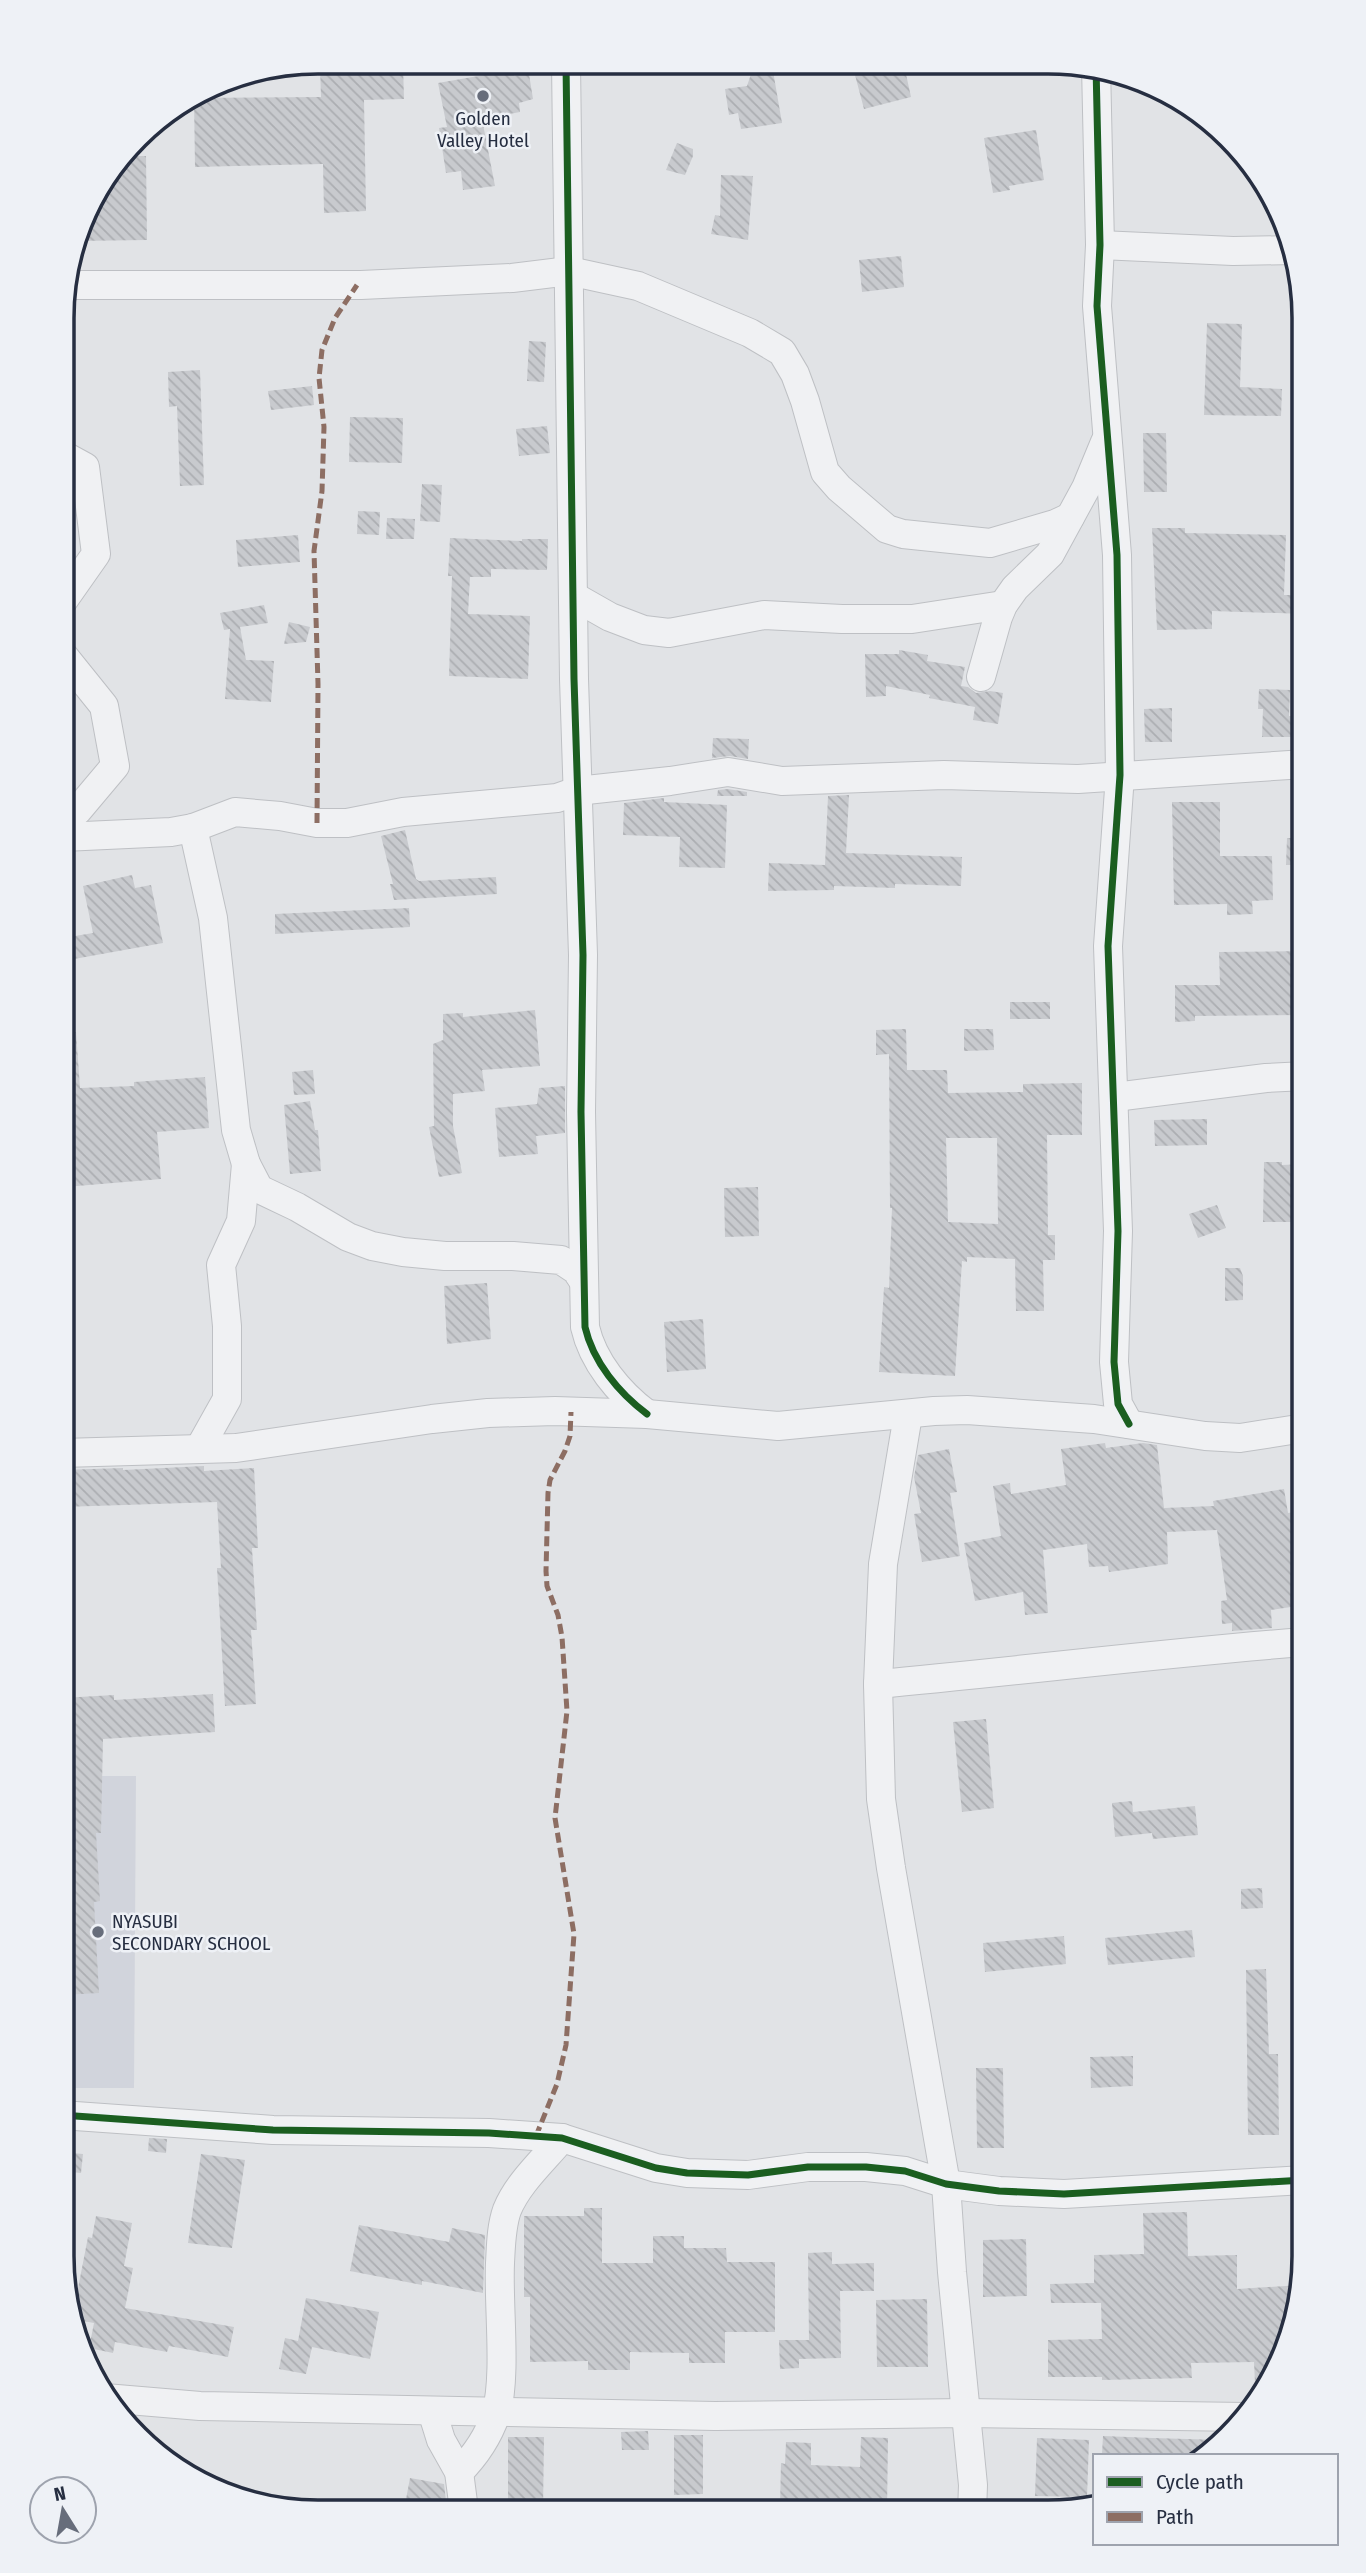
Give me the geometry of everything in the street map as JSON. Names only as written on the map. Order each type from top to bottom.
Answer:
[{"type":"street","points":[[566,74],[573,596],[583,955],[581,1112],[585,1327],[588,1341],[596,1356],[625,1397],[647,1414]]},
{"type":"street","points":[[1096,78],[1100,245],[1097,306],[1117,555],[1120,775],[1108,946],[1118,1231],[1114,1362],[1118,1404],[1129,1424]]},
{"type":"street","points":[[1100,245],[1233,251],[1283,250]]},
{"type":"street","points":[[76,285],[361,285],[512,278],[569,271],[638,286],[750,333],[782,352],[795,374],[805,401],[825,472],[839,488],[887,529],[903,534],[990,543],[1070,517]]},
{"type":"street","points":[[981,677],[1003,605],[1015,588],[1044,562],[1091,476],[1108,433]]},
{"type":"street","points":[[74,461],[85,467],[96,554],[74,585]]},
{"type":"street","points":[[573,596],[610,617],[644,630],[669,634],[764,615],[912,619],[1003,605]]},
{"type":"street","points":[[74,669],[104,706],[115,766],[74,814]]},
{"type":"street","points":[[74,836],[171,832],[193,828],[235,812],[317,823],[347,823],[403,812],[557,798],[577,791],[728,772],[782,781],[944,775],[1045,779],[1292,765]]},
{"type":"street","points":[[193,828],[213,918],[236,1130],[246,1164],[259,1189],[297,1207],[348,1237],[373,1246],[445,1256],[561,1259],[576,1270],[584,1282]]},
{"type":"street","points":[[1115,1097],[1292,1077]]},
{"type":"street","points":[[200,1449],[227,1399],[228,1326],[221,1265],[241,1221],[246,1164]]},
{"type":"street","points":[[74,1453],[257,1446],[488,1413],[555,1411],[647,1414],[778,1426],[967,1409],[1129,1424],[1205,1436],[1240,1438],[1292,1430]]},
{"type":"street","points":[[908,1415],[883,1564],[878,1684],[881,1799],[946,2184],[972,2500]]},
{"type":"street","points":[[878,1684],[1292,1643]]},
{"type":"street","points":[[74,2116],[273,2130],[489,2133],[562,2138],[656,2168],[687,2173],[748,2175],[808,2167],[866,2167],[905,2171],[946,2184],[999,2192],[1064,2194],[1292,2181]]},
{"type":"street","points":[[459,2473],[475,2456],[490,2430],[497,2410],[500,2375],[499,2291],[506,2212],[517,2189],[562,2138]]},
{"type":"street","points":[[121,2399],[200,2406],[715,2416],[966,2413],[1231,2417]]},
{"type":"street","points":[[432,2411],[441,2440],[459,2473],[463,2500]]},
{"type":"shaded area","name":"NYASUBI SECONDARY SCHOOL","points":[[74,1776],[136,1776],[134,2088],[74,2088]]},
{"type":"building","points":[[320,74],[403,74],[404,99],[364,100],[366,211],[324,213],[323,164],[195,167],[195,106],[212,98],[321,97]]},
{"type":"building","points":[[490,74],[529,74],[533,99],[519,103],[520,112],[482,119],[495,186],[463,190],[461,171],[446,173],[439,128],[447,127],[438,83]]},
{"type":"building","points":[[751,74],[774,74],[782,123],[741,129],[738,113],[729,115],[725,89],[747,86]]},
{"type":"building","points":[[906,74],[911,97],[864,109],[855,75]]},
{"type":"building","points":[[1036,130],[1044,180],[1009,186],[1010,190],[993,193],[984,138]]},
{"type":"building","points":[[677,143],[693,149],[685,175],[666,170]]},
{"type":"building","points":[[135,156],[146,156],[147,240],[85,241],[106,195]]},
{"type":"building","points":[[721,175],[753,176],[748,240],[711,234],[715,215],[720,216]]},
{"type":"building","points":[[901,256],[904,287],[862,292],[859,260]]},
{"type":"building","points":[[1207,323],[1242,324],[1240,387],[1282,389],[1281,416],[1204,415]]},
{"type":"building","points":[[529,341],[546,342],[544,382],[527,381]]},
{"type":"building","points":[[200,370],[204,485],[180,486],[177,406],[169,407],[168,372]]},
{"type":"building","points":[[312,386],[314,405],[271,410],[268,391]]},
{"type":"building","points":[[350,417],[403,418],[402,463],[349,462]]},
{"type":"building","points":[[547,426],[550,453],[519,456],[516,429]]},
{"type":"building","points":[[1143,433],[1166,433],[1167,492],[1144,492]]},
{"type":"building","points":[[422,484],[442,485],[440,522],[420,521]]},
{"type":"building","points":[[358,511],[380,512],[379,535],[357,534]]},
{"type":"building","points":[[387,518],[415,519],[414,539],[386,539]]},
{"type":"building","points":[[1152,528],[1185,528],[1185,533],[1286,535],[1284,595],[1292,595],[1292,614],[1212,611],[1212,629],[1157,630]]},
{"type":"building","points":[[298,535],[300,562],[238,567],[236,540]]},
{"type":"building","points":[[450,538],[522,541],[548,539],[547,570],[491,569],[491,577],[470,577],[468,614],[530,616],[528,679],[449,676],[452,576],[448,576]]},
{"type":"building","points":[[264,605],[268,623],[240,627],[246,660],[274,661],[271,702],[225,699],[230,629],[224,630],[220,613]]},
{"type":"building","points":[[289,622],[310,627],[306,642],[284,644]]},
{"type":"building","points":[[899,650],[928,655],[927,661],[965,667],[961,686],[976,693],[1003,693],[998,724],[973,720],[975,707],[886,686],[886,696],[866,697],[865,654],[899,654]]},
{"type":"building","points":[[1259,689],[1290,690],[1289,716],[1292,716],[1292,737],[1262,737],[1263,709],[1258,709]]},
{"type":"building","points":[[1172,708],[1172,742],[1145,742],[1144,709]]},
{"type":"building","points":[[713,738],[749,739],[748,759],[730,756],[712,758]]},
{"type":"building","points":[[718,790],[747,792],[747,796],[717,796]]},
{"type":"building","points":[[849,795],[846,853],[962,857],[961,886],[895,884],[895,888],[834,886],[834,890],[768,891],[769,863],[825,865],[828,796]]},
{"type":"building","points":[[664,798],[664,802],[727,805],[725,868],[679,867],[680,837],[623,835],[624,803]]},
{"type":"building","points":[[1172,802],[1220,802],[1220,856],[1272,856],[1273,900],[1252,901],[1253,914],[1227,915],[1227,904],[1174,905]]},
{"type":"building","points":[[405,830],[416,879],[496,877],[497,894],[394,900],[390,884],[393,884],[381,836]]},
{"type":"building","points":[[1287,838],[1292,838],[1292,865],[1286,865]]},
{"type":"building","points":[[132,875],[135,888],[151,885],[163,943],[74,959],[74,936],[93,933],[83,886]]},
{"type":"building","points":[[409,908],[410,927],[275,934],[275,914]]},
{"type":"building","points":[[1292,951],[1292,1015],[1195,1016],[1195,1021],[1175,1022],[1175,985],[1220,985],[1219,952]]},
{"type":"building","points":[[1010,1002],[1050,1002],[1050,1019],[1010,1019]]},
{"type":"building","points":[[535,1010],[540,1066],[482,1070],[485,1091],[453,1094],[453,1126],[462,1173],[439,1177],[429,1127],[434,1126],[433,1044],[443,1040],[443,1014],[463,1013],[463,1017]]},
{"type":"building","points":[[906,1029],[907,1070],[947,1070],[948,1093],[1023,1092],[1023,1084],[1082,1083],[1082,1135],[1047,1135],[1048,1235],[1055,1235],[1055,1260],[1043,1260],[1044,1311],[1016,1311],[1015,1259],[967,1257],[967,1262],[962,1261],[955,1376],[879,1372],[884,1287],[889,1288],[892,1208],[889,1054],[876,1055],[876,1030]],"holes":[[[946,1138],[997,1138],[998,1224],[948,1222]]]},
{"type":"building","points":[[964,1029],[993,1029],[994,1050],[964,1051]]},
{"type":"building","points":[[74,1032],[80,1088],[134,1086],[134,1082],[205,1077],[209,1128],[157,1132],[161,1179],[74,1186]]},
{"type":"building","points":[[313,1070],[315,1094],[294,1095],[292,1072]]},
{"type":"building","points":[[565,1086],[565,1133],[536,1136],[538,1154],[499,1157],[495,1108],[537,1104],[539,1088]]},
{"type":"building","points":[[310,1101],[315,1130],[318,1130],[321,1171],[290,1174],[284,1105]]},
{"type":"building","points":[[1207,1119],[1207,1145],[1155,1146],[1154,1120]]},
{"type":"building","points":[[1264,1162],[1292,1165],[1292,1222],[1263,1222]]},
{"type":"building","points":[[758,1187],[759,1236],[725,1237],[724,1188]]},
{"type":"building","points":[[1217,1205],[1226,1228],[1198,1238],[1189,1214]]},
{"type":"building","points":[[1225,1268],[1240,1268],[1243,1276],[1243,1300],[1225,1301]]},
{"type":"building","points":[[487,1283],[491,1339],[447,1344],[444,1286]]},
{"type":"building","points":[[703,1319],[706,1369],[667,1372],[664,1322]]},
{"type":"building","points":[[1105,1443],[1106,1448],[1143,1443],[1157,1445],[1164,1508],[1214,1506],[1213,1501],[1284,1489],[1288,1513],[1292,1512],[1292,1607],[1271,1610],[1272,1628],[1232,1631],[1232,1623],[1222,1624],[1221,1601],[1227,1600],[1217,1530],[1167,1532],[1168,1564],[1109,1572],[1108,1566],[1089,1567],[1087,1544],[1043,1550],[1048,1613],[1025,1615],[1023,1592],[975,1601],[964,1543],[1001,1536],[993,1486],[1010,1483],[1011,1494],[1066,1485],[1061,1449]]},
{"type":"building","points":[[949,1449],[957,1492],[950,1493],[960,1556],[922,1562],[914,1514],[921,1513],[914,1477],[918,1455]]},
{"type":"building","points":[[204,1466],[204,1471],[254,1468],[258,1548],[252,1548],[257,1630],[251,1630],[256,1704],[225,1706],[217,1568],[221,1568],[217,1502],[74,1507],[74,1470]]},
{"type":"building","points":[[213,1694],[215,1732],[103,1739],[101,1833],[96,1833],[100,1901],[94,1902],[99,1993],[74,1994],[74,1697],[114,1695],[114,1700]]},
{"type":"building","points":[[986,1719],[994,1808],[962,1812],[953,1722]]},
{"type":"building","points":[[1132,1801],[1133,1812],[1195,1806],[1198,1835],[1153,1839],[1152,1833],[1115,1837],[1112,1803]]},
{"type":"building","points":[[1262,1888],[1263,1908],[1241,1909],[1241,1889]]},
{"type":"building","points":[[1192,1930],[1195,1957],[1108,1965],[1105,1938]]},
{"type":"building","points":[[1064,1936],[1066,1964],[985,1972],[983,1943]]},
{"type":"building","points":[[1266,1969],[1269,2054],[1278,2054],[1279,2135],[1248,2135],[1246,1970]]},
{"type":"building","points":[[1133,2056],[1133,2086],[1091,2088],[1090,2057]]},
{"type":"building","points":[[976,2068],[1003,2068],[1004,2148],[977,2148]]},
{"type":"building","points":[[149,2138],[167,2139],[166,2153],[148,2151]]},
{"type":"building","points":[[74,2153],[83,2154],[81,2173],[74,2172]]},
{"type":"building","points":[[201,2154],[245,2160],[232,2248],[188,2243]]},
{"type":"building","points":[[584,2208],[602,2208],[602,2263],[653,2263],[653,2236],[684,2236],[684,2248],[726,2248],[727,2262],[775,2262],[775,2332],[725,2332],[725,2363],[689,2363],[689,2353],[630,2352],[630,2370],[588,2370],[588,2361],[530,2362],[530,2297],[524,2297],[524,2216],[584,2216]]},
{"type":"building","points":[[1187,2212],[1188,2256],[1237,2255],[1237,2289],[1290,2286],[1280,2334],[1255,2384],[1254,2362],[1191,2363],[1192,2378],[1102,2380],[1102,2377],[1048,2377],[1048,2340],[1102,2339],[1101,2303],[1051,2303],[1050,2284],[1094,2283],[1094,2255],[1144,2254],[1143,2213]]},
{"type":"building","points":[[96,2216],[132,2223],[124,2266],[133,2268],[125,2308],[234,2327],[228,2357],[169,2346],[167,2352],[115,2342],[113,2353],[92,2349],[90,2343],[94,2323],[83,2321],[77,2294],[88,2237],[92,2238]]},
{"type":"building","points":[[359,2225],[449,2242],[452,2228],[485,2235],[483,2293],[350,2271]]},
{"type":"building","points":[[1026,2239],[1027,2296],[983,2297],[983,2240]]},
{"type":"building","points":[[832,2252],[832,2264],[874,2263],[874,2291],[840,2291],[841,2358],[799,2359],[799,2368],[780,2369],[779,2340],[809,2340],[808,2253]]},
{"type":"building","points":[[306,2298],[379,2312],[370,2359],[312,2347],[306,2374],[279,2369],[285,2338],[298,2341]]},
{"type":"building","points":[[927,2299],[928,2367],[877,2367],[876,2300]]},
{"type":"building","points":[[648,2431],[649,2450],[622,2450],[621,2432]]},
{"type":"building","points":[[674,2435],[703,2435],[703,2494],[674,2495]]},
{"type":"building","points":[[1103,2436],[1208,2440],[1189,2454],[1102,2454]]},
{"type":"building","points":[[508,2437],[544,2437],[543,2500],[508,2500]]},
{"type":"building","points":[[861,2437],[888,2438],[887,2500],[780,2500],[781,2463],[785,2464],[786,2442],[811,2443],[811,2465],[860,2467]]},
{"type":"building","points":[[1037,2438],[1089,2440],[1087,2496],[1035,2496]]},
{"type":"building","points":[[410,2478],[444,2484],[446,2500],[406,2500]]},
{"type":"marked path","points":[[317,823],[318,684],[314,551],[322,491],[324,427],[319,378],[322,350],[335,318],[357,285]]},
{"type":"marked path","points":[[536,2136],[557,2084],[566,2045],[574,1934],[555,1818],[567,1711],[562,1637],[558,1615],[547,1586],[546,1571],[550,1480],[570,1436],[571,1412]]},
{"type":"cycle path","points":[[566,74],[574,679],[583,955],[581,1112],[585,1327],[594,1352],[608,1376],[647,1414]]},
{"type":"cycle path","points":[[1096,78],[1100,245],[1097,306],[1117,555],[1120,775],[1108,946],[1118,1231],[1114,1362],[1118,1404],[1129,1424]]},
{"type":"cycle path","points":[[74,2116],[273,2130],[489,2133],[562,2138],[656,2168],[687,2173],[748,2175],[808,2167],[866,2167],[905,2171],[946,2184],[999,2191],[1064,2194],[1292,2181]]},
{"type":"place","name":"Golden Valley Hotel","points":[[483,96]]},
{"type":"place","name":"NYASUBI SECONDARY SCHOOL","points":[[98,1932]]}]
